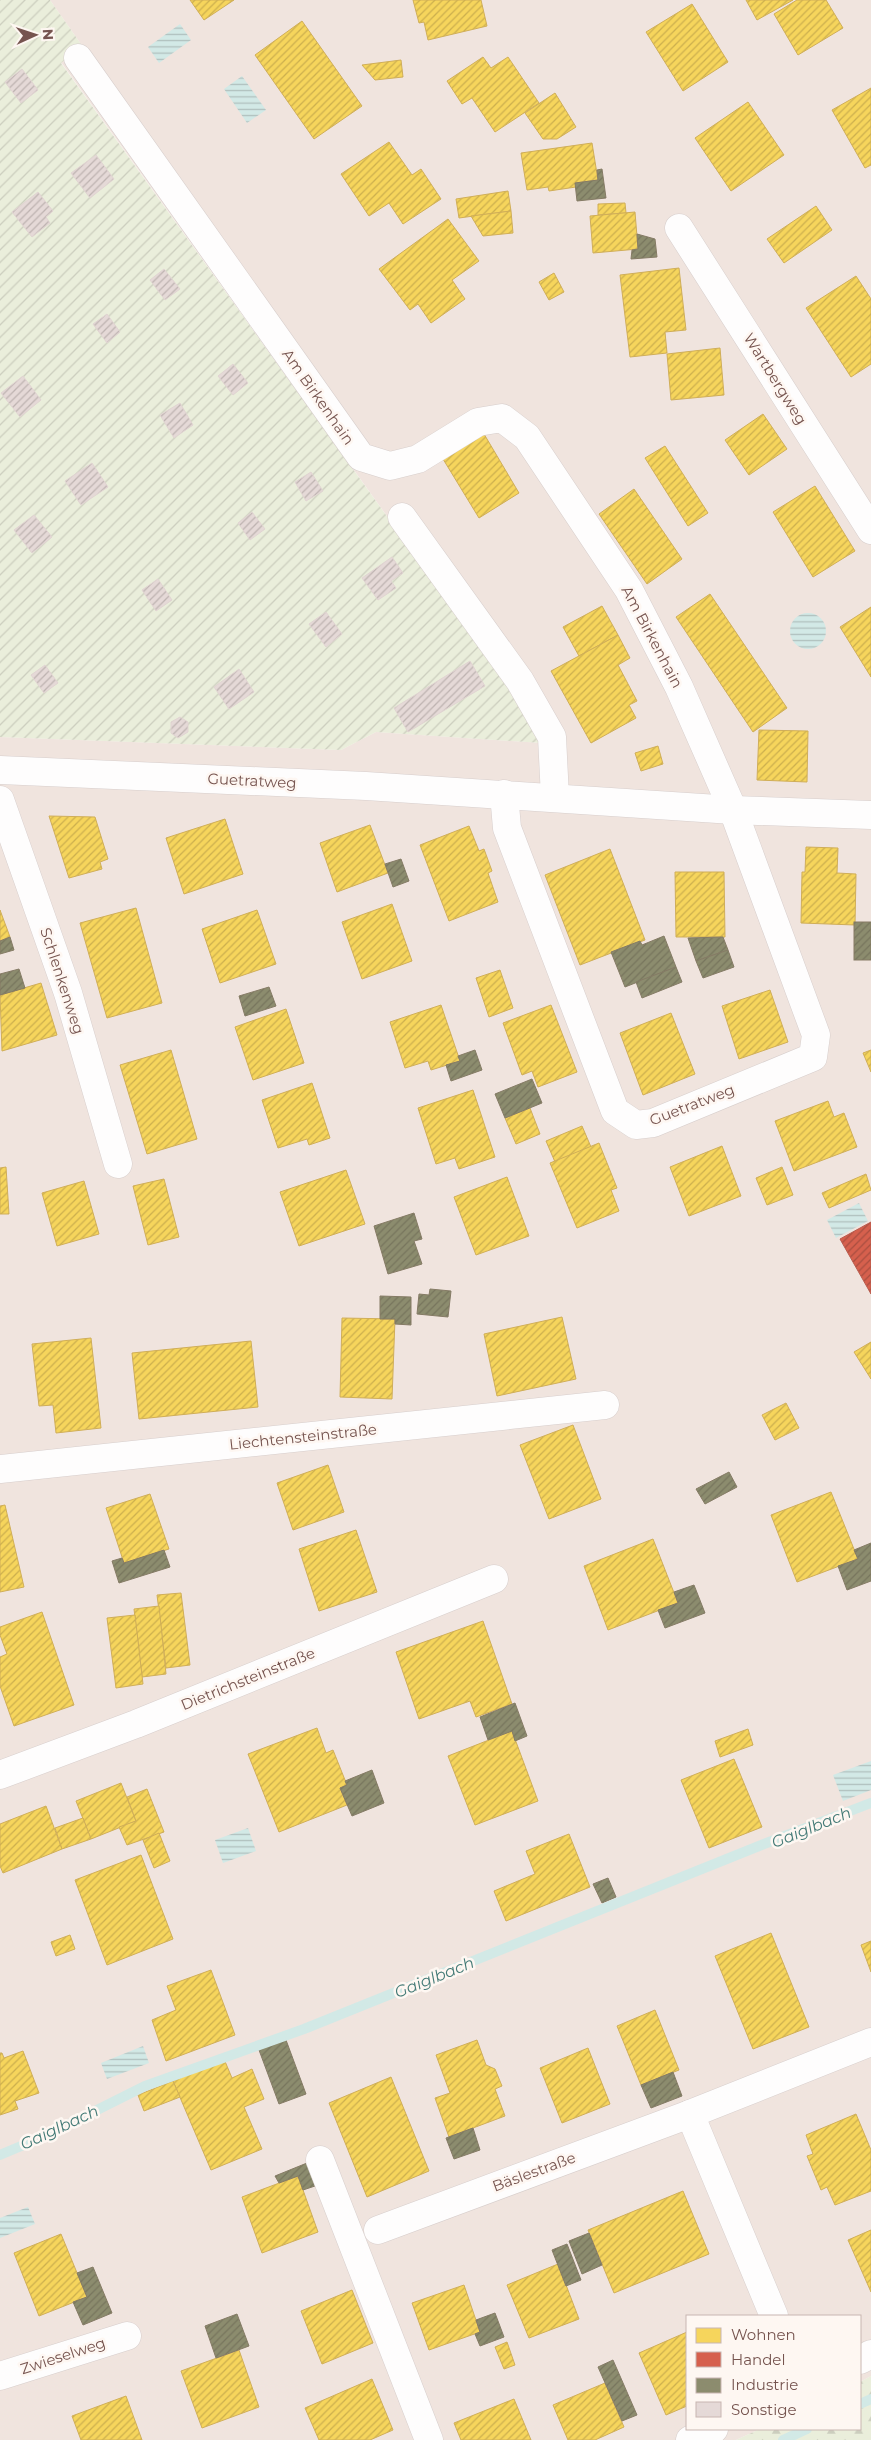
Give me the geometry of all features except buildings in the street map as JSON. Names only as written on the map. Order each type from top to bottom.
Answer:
[{"type":"street","name":"Am Birkenhain","points":[[78,58],[361,457],[390,466],[418,459],[478,422],[502,418],[527,437],[629,590],[679,687],[733,810]]},
{"type":"street","name":"Wartbergweg","points":[[679,228],[871,530]]},
{"type":"street","points":[[402,516],[520,681],[552,737],[555,797]]},
{"type":"street","name":"Guetratweg","points":[[0,770],[504,794],[733,810],[871,815]]},
{"type":"street","name":"Guetratweg","points":[[504,794],[507,828],[615,1111],[636,1125],[653,1123],[813,1057],[816,1035],[733,810]]},
{"type":"street","name":"Schlenkenweg","points":[[0,800],[68,993],[118,1164]]},
{"type":"street","name":"Liechtensteinstraße","points":[[0,1469],[605,1406]]},
{"type":"street","name":"Dietrichsteinstraße","points":[[0,1775],[136,1724],[494,1579]]},
{"type":"street","name":"Bäslestraße","points":[[378,2230],[690,2114],[871,2042]]},
{"type":"street","points":[[690,2114],[774,2315]]},
{"type":"street","points":[[320,2160],[429,2440]]},
{"type":"street","name":"Zwieselweg","points":[[0,2376],[127,2336]]},
{"type":"street","points":[[690,2440],[712,2430]]},
{"type":"shaded area","points":[[50,0],[871,0],[871,2376],[861,2381],[861,2315],[686,2315],[686,2430],[758,2430],[736,2440],[0,2440],[0,737],[341,750],[376,732],[542,743],[491,661],[61,62],[83,47]]},
{"type":"green space","points":[[0,0],[50,0],[83,47],[61,63],[491,661],[542,743],[376,732],[341,750],[0,737]]},
{"type":"green space","points":[[871,2376],[871,2440],[736,2440],[758,2430],[861,2430],[861,2381]]},
{"type":"water","points":[[180,24],[191,40],[159,63],[148,47]]},
{"type":"water","points":[[242,76],[266,110],[247,123],[224,89]]},
{"type":"water","points":[[808,613],[815,614],[821,618],[825,624],[825,638],[821,644],[815,648],[808,649],[801,648],[795,644],[791,638],[790,631],[791,624],[795,618],[801,614]]},
{"type":"water","points":[[859,1203],[868,1221],[836,1238],[827,1220]]},
{"type":"water","points":[[871,1761],[871,1790],[843,1801],[833,1775]]},
{"type":"water","points":[[248,1828],[256,1851],[223,1863],[215,1840]]},
{"type":"water","points":[[143,2046],[149,2063],[107,2079],[101,2063]]},
{"type":"water","points":[[28,2207],[35,2224],[0,2238],[0,2218]]},
{"type":"waterway","name":"Gaiglbach","points":[[0,2155],[45,2136],[145,2086],[304,2029],[764,1844],[871,1803]]},
{"type":"waterway","points":[[861,2404],[871,2399]]},
{"type":"waterway","points":[[783,2440],[805,2430]]}]
